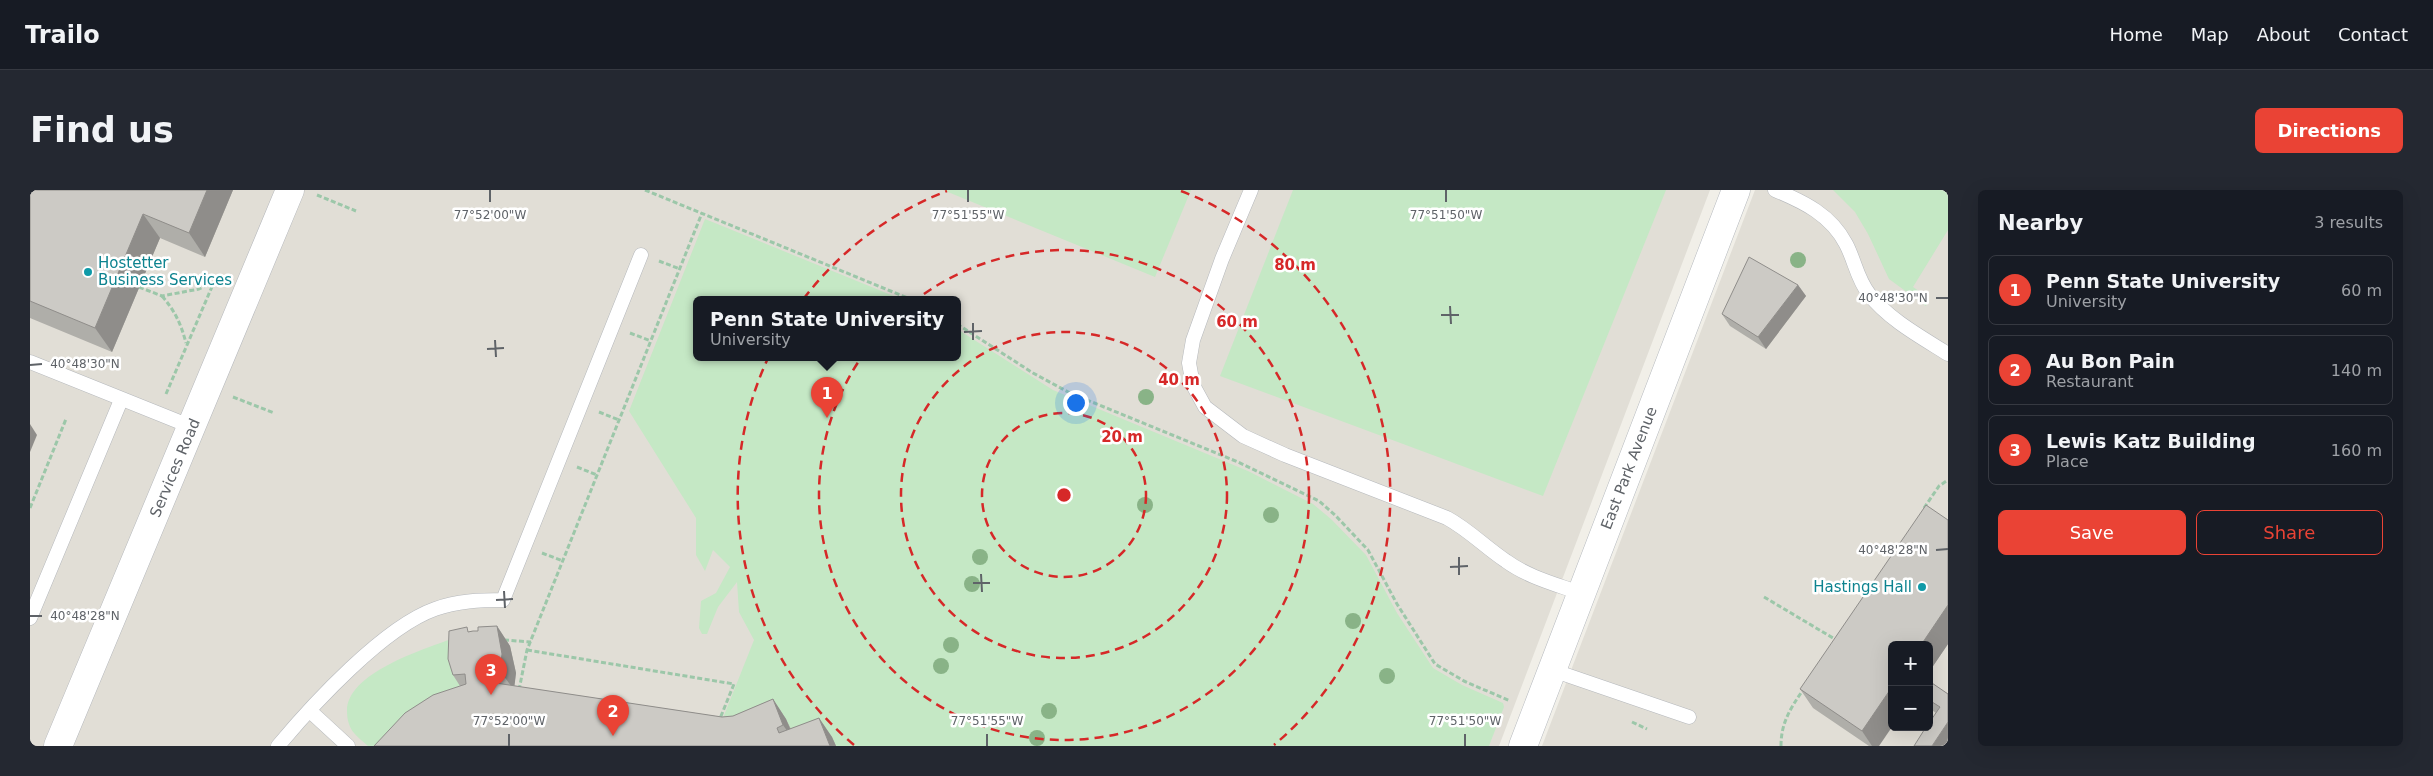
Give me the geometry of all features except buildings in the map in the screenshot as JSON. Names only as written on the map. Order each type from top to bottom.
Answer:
[{"type":"street","name":"Services Road","points":[[58,746],[290,190]]},
{"type":"street","name":"East Park Avenue","points":[[1523,746],[1580,593],[1736,190]]},
{"type":"lane","points":[[1251,190],[1222,259],[1193,340],[1189,363],[1192,385],[1205,408],[1243,436],[1285,455],[1447,518],[1468,530],[1506,562],[1527,574],[1580,593]]},
{"type":"lane","points":[[1774,190],[1803,201],[1832,223],[1846,245],[1858,276],[1879,306],[1948,354]]},
{"type":"lane","points":[[278,746],[344,675],[406,624],[434,609],[444,606],[463,602],[503,600],[641,255]]},
{"type":"lane","points":[[30,362],[192,427]]},
{"type":"lane","points":[[30,618],[121,400]]},
{"type":"lane","points":[[1552,670],[1689,717]]},
{"type":"lane","points":[[310,711],[348,746]]},
{"type":"path","points":[[645,190],[903,296]]},
{"type":"path","points":[[318,196],[356,211]]},
{"type":"path","points":[[518,696],[527,650],[702,213]]},
{"type":"path","points":[[158,414],[176,374],[186,343],[214,282],[199,290],[162,296]]},
{"type":"path","points":[[139,287],[162,296],[174,310],[182,326],[186,343]]},
{"type":"path","points":[[961,327],[1033,373],[1070,393],[1238,462],[1319,501],[1368,550],[1397,604],[1435,664],[1464,681],[1511,701]]},
{"type":"path","points":[[230,395],[274,413]]},
{"type":"path","points":[[30,508],[66,419]]},
{"type":"path","points":[[1923,510],[1939,486],[1948,480]]},
{"type":"path","points":[[1764,597],[1845,645]]},
{"type":"path","points":[[1831,648],[1842,632]]},
{"type":"path","points":[[500,640],[531,642]]},
{"type":"path","points":[[527,650],[734,684],[717,725]]},
{"type":"path","points":[[1782,746],[1782,727],[1785,718],[1803,689]]},
{"type":"shaded area","points":[[30,190],[1710,190],[1499,746],[30,746]]},
{"type":"shaded area","points":[[1755,190],[1948,190],[1948,746],[1542,746]]},
{"type":"green space","points":[[943,190],[1191,190],[1155,277]]},
{"type":"green space","points":[[1293,190],[1666,190],[1543,496],[1220,376]]},
{"type":"green space","points":[[1833,190],[1948,190],[1948,230],[1913,287],[1929,298],[1926,306],[1889,279],[1868,234],[1855,212]]},
{"type":"green space","points":[[705,219],[894,296],[693,296],[693,361],[961,361],[961,332],[1053,390],[1248,471],[1313,504],[1331,519],[1366,555],[1397,613],[1433,668],[1462,685],[1503,703],[1504,707],[1489,746],[836,746],[830,735],[717,733],[754,640],[739,612],[737,582],[718,607],[707,634],[702,634],[699,628],[701,601],[716,593],[730,567],[713,550],[705,571],[696,555],[696,518],[629,411]]},
{"type":"green space","points":[[451,639],[467,694],[406,746],[368,746],[357,737],[350,726],[347,711],[350,697],[359,685],[372,674],[388,665]]},
{"type":"place","name":"Hostetter Business Services","points":[[88,272]]},
{"type":"place","name":"Penn State University","points":[[827,418]]},
{"type":"place","name":"Hastings Hall","points":[[1922,587]]},
{"type":"place","name":"Lewis Katz Building","points":[[491,695]]},
{"type":"place","name":"Au Bon Pain","points":[[613,736]]}]
